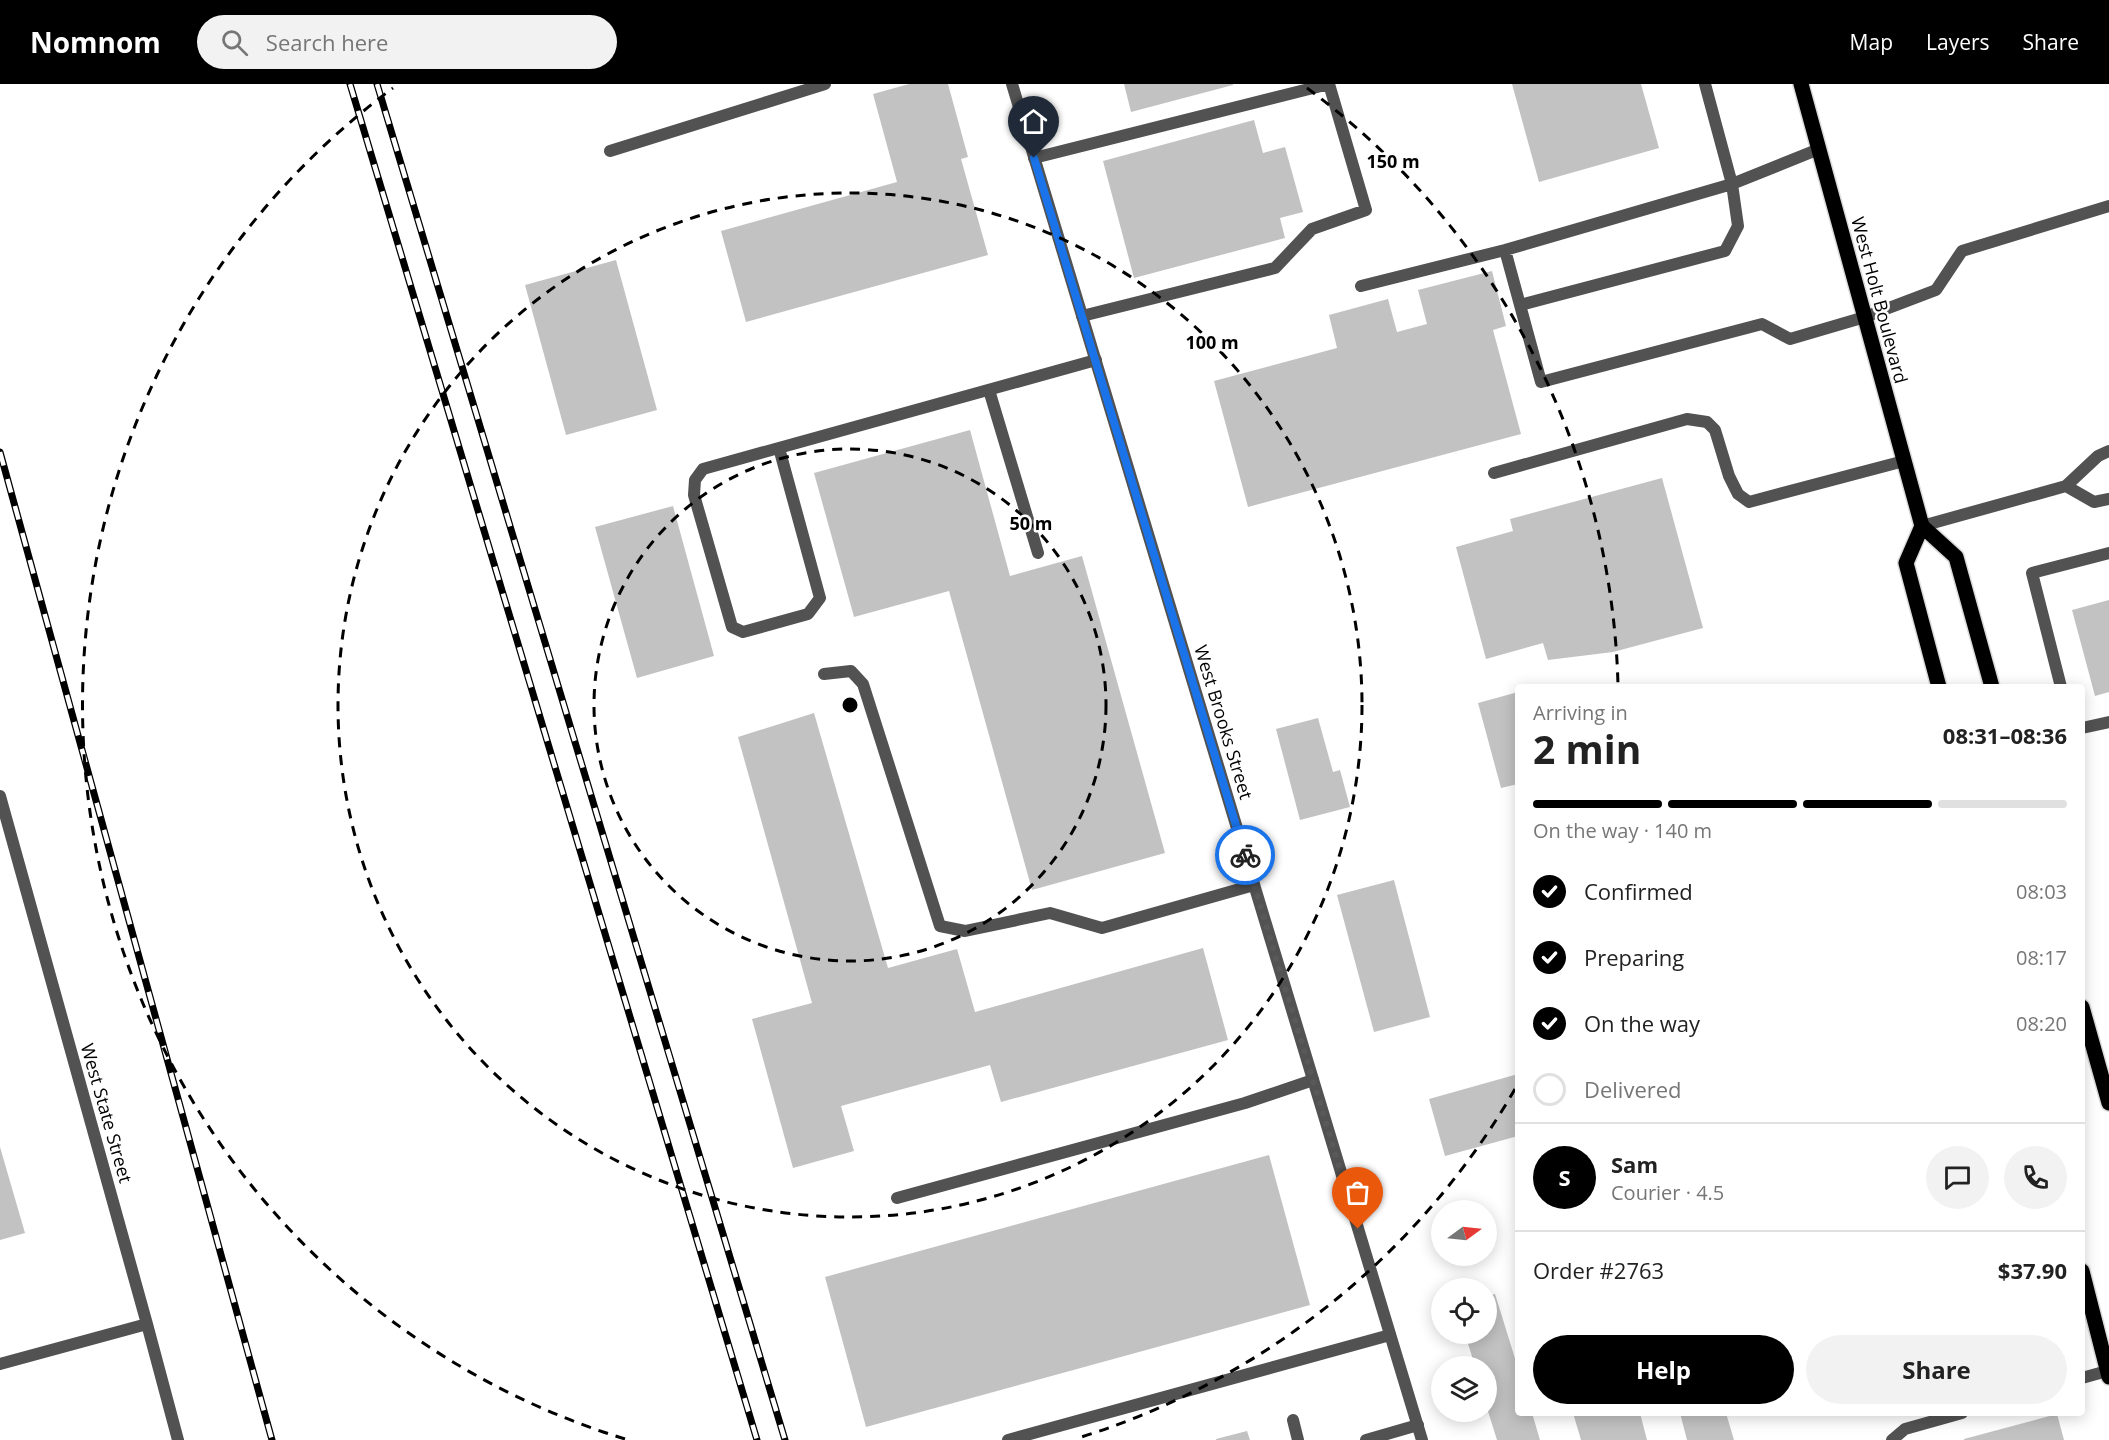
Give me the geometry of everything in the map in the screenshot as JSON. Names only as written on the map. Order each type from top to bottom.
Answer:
[{"type":"main road","name":"West Holt Boulevard","points":[[1802,84],[1922,526]]},
{"type":"main road","points":[[1938,684],[1906,564],[1922,526],[1956,557],[1991,684]]},
{"type":"main road","points":[[2085,1018],[2109,1103]]},
{"type":"main road","points":[[2085,1283],[2108,1374]]},
{"type":"street","points":[[610,151],[825,84]]},
{"type":"street","name":"West Brooks Street","points":[[1012,84],[1422,1440]]},
{"type":"street","points":[[1034,158],[1329,84],[1366,210],[1312,229],[1275,268],[1082,316]]},
{"type":"street","points":[[1520,305],[1725,250],[1738,226],[1732,184],[1705,84]]},
{"type":"street","points":[[1361,286],[1505,250],[1732,184],[1819,149]]},
{"type":"street","points":[[1505,250],[1541,382],[1762,324],[1790,339],[1865,317],[1936,290],[1962,251],[2109,206]]},
{"type":"street","points":[[779,448],[820,598],[808,614],[743,632],[732,627],[694,495],[695,480],[703,469],[1095,360]]},
{"type":"street","points":[[989,390],[1038,553]]},
{"type":"street","points":[[1494,473],[1687,419],[1707,422],[1715,430],[1729,477],[1738,494],[1749,502],[1904,461]]},
{"type":"street","points":[[1922,526],[2066,486],[2098,456],[2109,451]]},
{"type":"street","points":[[2066,486],[2094,502],[2109,499]]},
{"type":"street","points":[[2060,684],[2032,573],[2109,553]]},
{"type":"street","points":[[824,674],[851,670],[863,684],[940,926],[965,931],[1050,913],[1102,928],[1254,885]]},
{"type":"street","points":[[2085,727],[2109,722]]},
{"type":"street","name":"West State Street","points":[[0,796],[178,1440]]},
{"type":"street","points":[[897,1198],[1234,1106],[1313,1080]]},
{"type":"street","points":[[0,1364],[147,1324]]},
{"type":"street","points":[[1008,1440],[1390,1335]]},
{"type":"street","points":[[2085,1378],[2108,1374]]},
{"type":"street","points":[[1892,1440],[1905,1430],[1952,1416]]},
{"type":"street","points":[[1293,1420],[1298,1440]]},
{"type":"street","points":[[1366,1440],[1418,1425]]},
{"type":"building","points":[[909,84],[948,84],[968,157],[961,159],[988,255],[746,322],[721,231],[897,182],[873,94]]},
{"type":"building","points":[[1124,84],[1233,84],[1233,85],[1131,112]]},
{"type":"building","points":[[1512,84],[1641,84],[1659,148],[1539,182]]},
{"type":"building","points":[[1254,120],[1263,153],[1285,147],[1303,212],[1280,218],[1285,238],[1134,278],[1103,161]]},
{"type":"building","points":[[616,260],[657,410],[566,435],[525,285]]},
{"type":"building","points":[[1492,271],[1506,326],[1493,330],[1521,434],[1248,507],[1214,381],[1337,348],[1329,315],[1388,299],[1397,332],[1427,324],[1418,290]]},
{"type":"building","points":[[970,430],[1010,576],[1082,556],[1165,853],[1032,890],[949,591],[854,617],[814,473]]},
{"type":"building","points":[[1662,478],[1703,628],[1613,652],[1548,660],[1543,643],[1486,659],[1456,547],[1513,531],[1510,519]]},
{"type":"building","points":[[673,506],[714,656],[637,678],[595,527]]},
{"type":"building","points":[[2109,600],[2109,692],[2095,696],[2072,610]]},
{"type":"building","points":[[1515,693],[1515,785],[1501,788],[1478,703]]},
{"type":"building","points":[[814,713],[888,968],[957,949],[975,1012],[1203,948],[1228,1040],[1001,1102],[990,1065],[841,1106],[854,1151],[793,1168],[752,1019],[812,1003],[738,737]]},
{"type":"building","points":[[1318,718],[1333,772],[1340,770],[1350,807],[1300,820],[1276,729]]},
{"type":"building","points":[[1394,880],[1430,1017],[1374,1032],[1337,895]]},
{"type":"building","points":[[1515,1075],[1515,1137],[1445,1156],[1429,1099]]},
{"type":"building","points":[[0,1147],[25,1233],[0,1240]]},
{"type":"building","points":[[1269,1155],[1310,1305],[866,1427],[825,1277]]},
{"type":"building","points":[[1497,1300],[1515,1358],[1515,1416],[1533,1416],[1540,1440],[1497,1440],[1491,1422],[1497,1422],[1497,1356],[1472,1356],[1468,1344],[1497,1344]]},
{"type":"building","points":[[1574,1416],[1641,1416],[1647,1440],[1581,1440]]},
{"type":"building","points":[[1681,1416],[1727,1416],[1734,1440],[1687,1440]]},
{"type":"building","points":[[2050,1416],[2058,1416],[2064,1440],[1964,1440]]},
{"type":"building","points":[[1247,1431],[1250,1440],[1216,1440],[1216,1439]]},
{"type":"railway","points":[[350,84],[757,1440]]},
{"type":"railway","points":[[377,84],[785,1440]]},
{"type":"railway","points":[[0,452],[272,1440]]},
{"type":"way so far","points":[[1245,855],[1358,1229]]},
{"type":"route","points":[[1034,158],[1245,855]]}]
